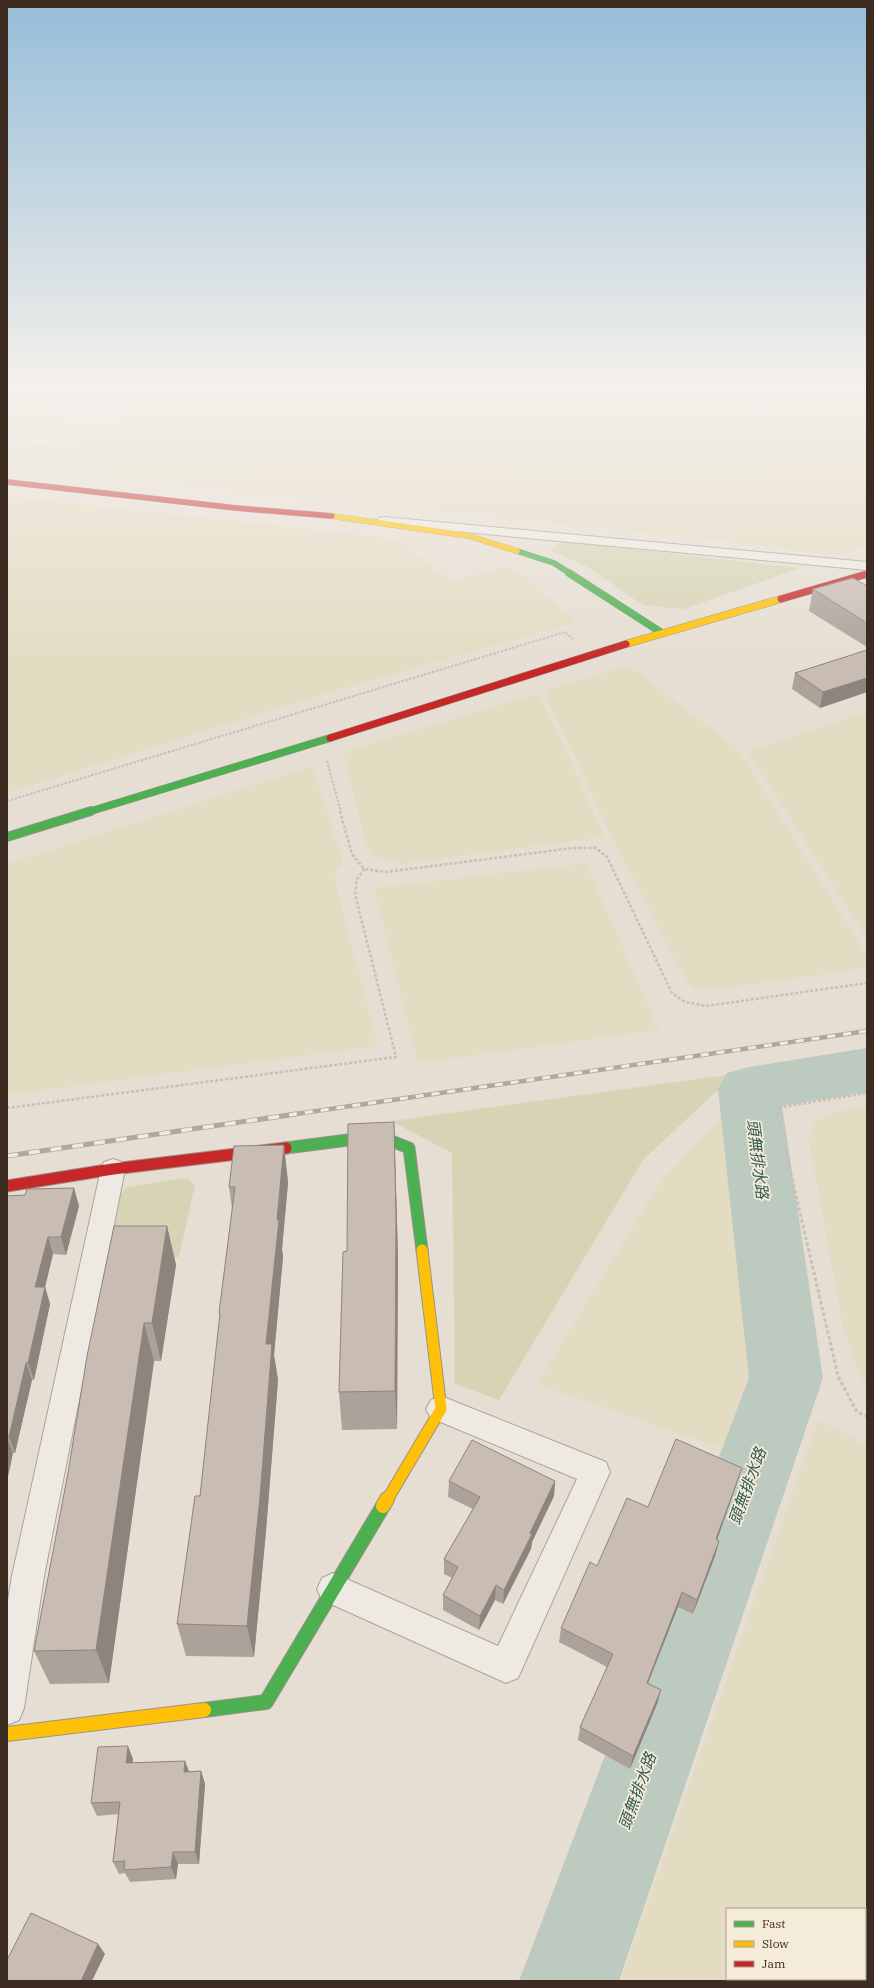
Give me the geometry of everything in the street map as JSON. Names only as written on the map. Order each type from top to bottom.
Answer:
[{"type":"street","points":[[7,482],[236,508],[867,566]]},
{"type":"street","points":[[355,518],[469,536],[554,563],[662,633]]},
{"type":"street","points":[[7,837],[322,741],[662,633],[867,574]]},
{"type":"street","points":[[7,1186],[113,1169],[379,1136],[409,1148],[441,1409],[266,1702],[7,1734]]},
{"type":"street","points":[[7,1708],[28,1576],[113,1169]]},
{"type":"street","points":[[333,1589],[506,1666],[595,1472],[441,1409]]},
{"type":"path","points":[[7,801],[565,632],[594,655]]},
{"type":"path","points":[[322,741],[352,854],[364,869],[386,872],[573,848],[596,848],[607,857],[672,993],[685,1002],[706,1006],[867,983]]},
{"type":"path","points":[[7,1108],[396,1057],[355,894],[357,879],[364,869]]},
{"type":"path","points":[[867,1093],[776,1108],[838,1376],[857,1412],[867,1416]]},
{"type":"shaded area","points":[[121,479],[867,479],[867,545],[839,555],[687,537]]},
{"type":"shaded area","points":[[7,496],[396,539],[451,582],[510,566],[577,622],[334,691],[7,793]]},
{"type":"shaded area","points":[[563,541],[800,568],[684,609],[643,605],[586,566],[549,550]]},
{"type":"shaded area","points":[[628,665],[738,749],[867,955],[867,962],[861,969],[711,990],[696,989],[686,981],[611,835],[544,691]]},
{"type":"shaded area","points":[[539,693],[605,837],[401,864],[372,855],[366,846],[344,752]]},
{"type":"shaded area","points":[[867,712],[867,939],[748,752]]},
{"type":"shaded area","points":[[312,766],[343,862],[335,871],[336,884],[378,1046],[7,1095],[7,864]]},
{"type":"shaded area","points":[[586,863],[659,1030],[418,1063],[374,888]]},
{"type":"shaded area","points":[[735,1074],[643,1160],[499,1400],[455,1384],[452,1153],[391,1121]]},
{"type":"shaded area","points":[[867,1106],[867,1385],[860,1378],[842,1324],[808,1134],[816,1122],[837,1111]]},
{"type":"shaded area","points":[[727,1111],[765,1374],[726,1450],[537,1384],[659,1184]]},
{"type":"shaded area","points":[[187,1178],[195,1185],[179,1257],[103,1258],[117,1198],[127,1187]]},
{"type":"shaded area","points":[[818,1420],[867,1445],[867,1981],[620,1981]]},
{"type":"building","points":[[853,578],[867,586],[867,623],[813,589]]},
{"type":"building","points":[[867,650],[867,678],[823,692],[795,673]]},
{"type":"building","points":[[394,1122],[396,1217],[395,1391],[339,1392],[343,1252],[347,1251],[348,1124]]},
{"type":"building","points":[[284,1145],[277,1220],[279,1220],[266,1344],[272,1344],[260,1497],[247,1626],[177,1624],[195,1496],[200,1496],[219,1313],[235,1187],[229,1187],[234,1146]]},
{"type":"building","points":[[74,1188],[61,1237],[48,1237],[35,1287],[45,1287],[28,1363],[26,1363],[9,1437],[7,1436],[7,1196],[25,1195],[27,1189]]},
{"type":"building","points":[[114,1226],[167,1226],[152,1323],[144,1323],[96,1650],[34,1651],[68,1473],[87,1356]]},
{"type":"building","points":[[676,1439],[742,1468],[716,1539],[719,1541],[697,1600],[682,1592],[647,1683],[661,1690],[633,1756],[580,1727],[613,1654],[561,1628],[590,1562],[597,1566],[627,1498],[648,1507]]},
{"type":"building","points":[[472,1440],[555,1481],[530,1533],[532,1534],[504,1590],[496,1585],[480,1616],[443,1595],[458,1567],[444,1559],[480,1497],[449,1481]]},
{"type":"building","points":[[128,1746],[126,1763],[185,1761],[184,1772],[201,1771],[195,1852],[173,1852],[171,1867],[124,1870],[125,1861],[113,1862],[120,1802],[91,1803],[98,1747]]},
{"type":"building","points":[[31,1913],[98,1944],[81,1981],[7,1981],[7,1960]]},
{"type":"waterway","name":"頭無排水路","points":[[569,1981],[786,1378],[749,1089],[867,1070]]},
{"type":"railway","points":[[289,1115],[867,1031]]},
{"type":"railway","points":[[7,1156],[296,1114]]},
{"type":"traffic: fast","points":[[517,551],[554,563],[662,633]]},
{"type":"traffic: fast","points":[[7,837],[330,738]]},
{"type":"traffic: fast","points":[[286,1148],[379,1136],[409,1148],[422,1250]]},
{"type":"traffic: fast","points":[[204,1710],[266,1702],[383,1506]]},
{"type":"traffic: slow","points":[[332,516],[355,518],[469,536],[517,551]]},
{"type":"traffic: slow","points":[[626,644],[781,599]]},
{"type":"traffic: slow","points":[[383,1506],[441,1409],[422,1250]]},
{"type":"traffic: slow","points":[[7,1734],[204,1710]]},
{"type":"traffic: jam","points":[[7,482],[236,508],[332,516]]},
{"type":"traffic: jam","points":[[781,599],[867,574]]},
{"type":"traffic: jam","points":[[330,738],[626,644]]},
{"type":"traffic: jam","points":[[7,1186],[113,1169],[286,1148]]}]
